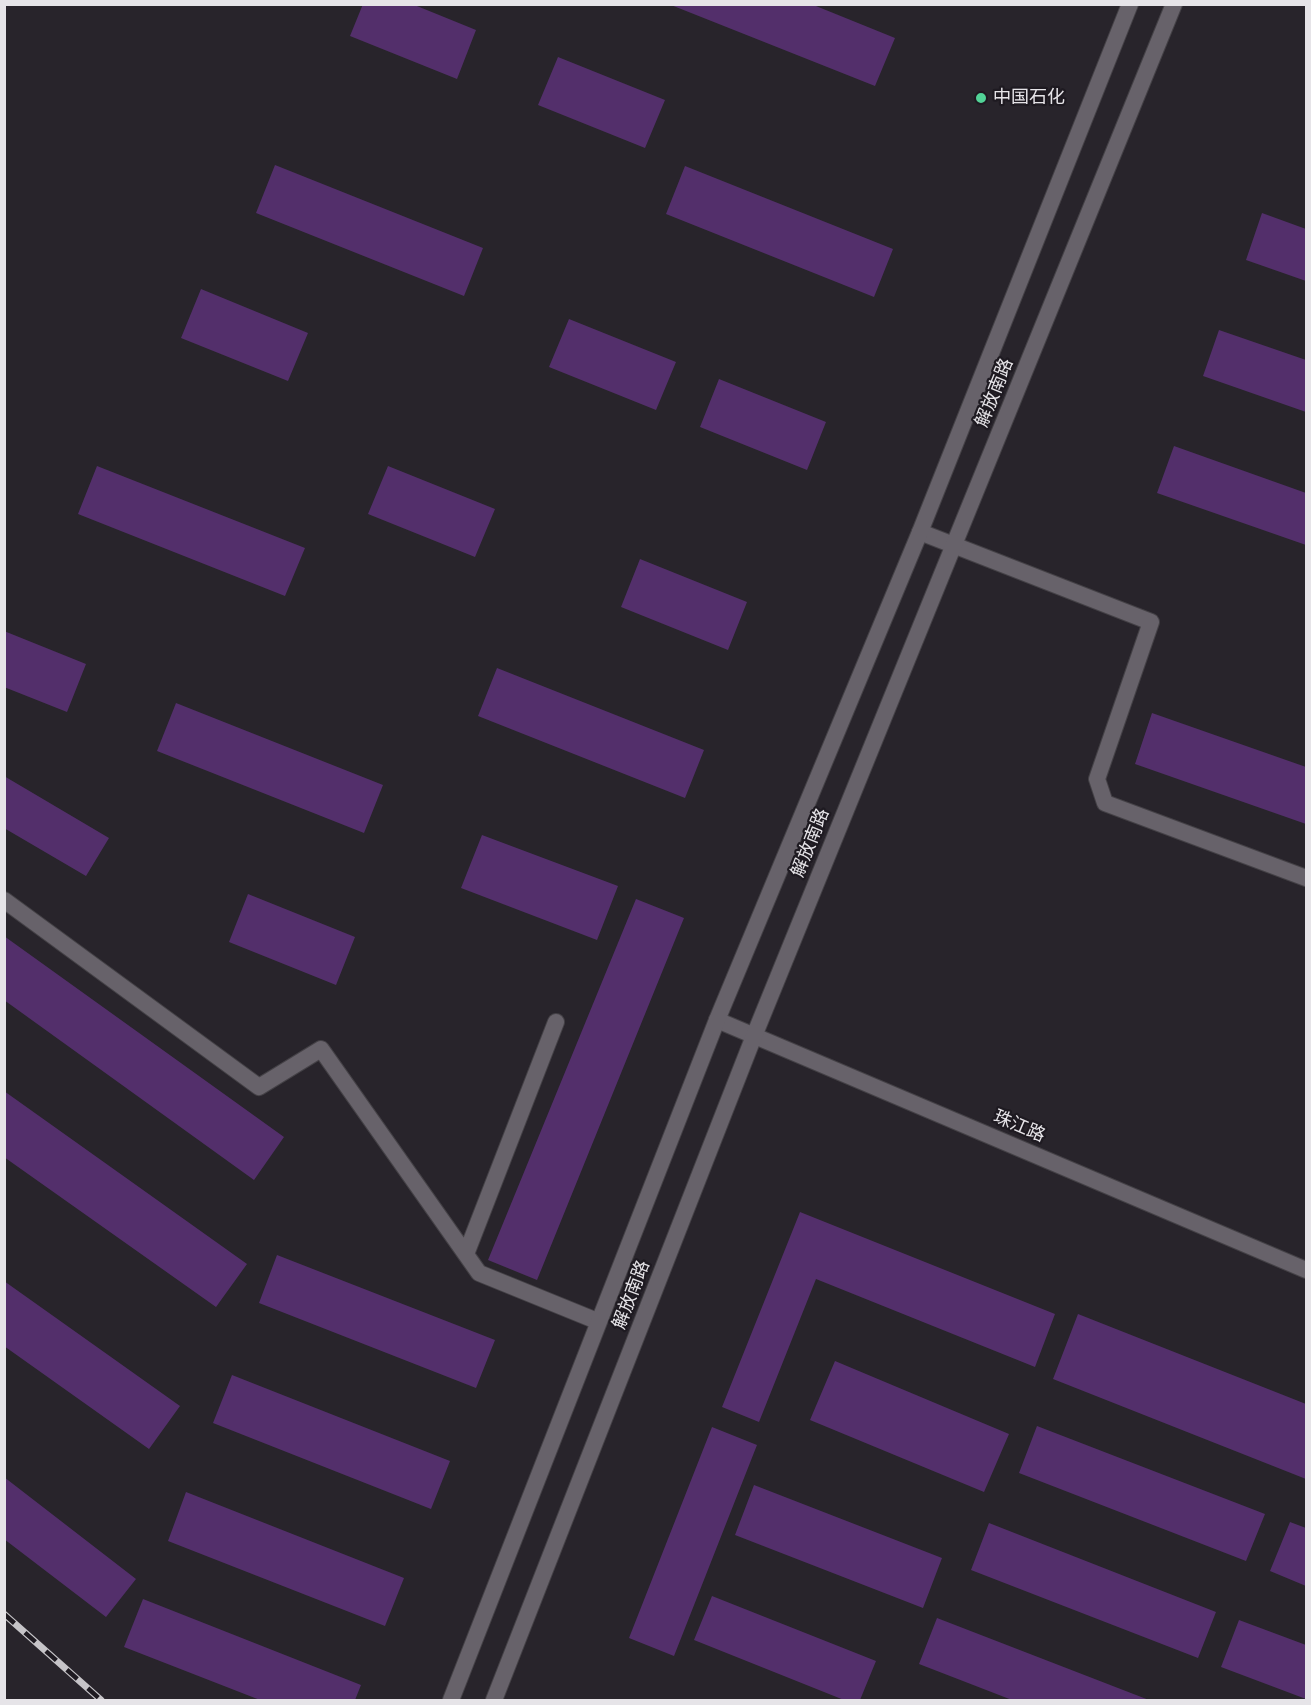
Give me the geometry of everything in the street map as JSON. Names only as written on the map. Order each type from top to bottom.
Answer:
[{"type":"main road","name":"解放南路","points":[[451,1701],[597,1321],[717,1020],[920,532],[1130,4]]},
{"type":"main road","name":"解放南路","points":[[494,1701],[754,1036],[1174,4]]},
{"type":"main road","points":[[920,532],[1150,622],[1097,779],[1105,803],[1306,878]]},
{"type":"main road","points":[[4,900],[259,1087],[321,1049],[479,1273],[597,1321]]},
{"type":"main road","name":"珠江路","points":[[717,1020],[1306,1270]]},
{"type":"main road","points":[[466,1254],[556,1022]]},
{"type":"building","points":[[363,4],[412,4],[476,30],[457,79],[350,36]]},
{"type":"building","points":[[811,4],[895,38],[875,86],[671,5]]},
{"type":"building","points":[[558,57],[665,100],[645,148],[538,105]]},
{"type":"building","points":[[275,165],[483,248],[464,296],[256,213]]},
{"type":"building","points":[[685,166],[893,249],[874,297],[666,214]]},
{"type":"building","points":[[1262,213],[1306,229],[1306,281],[1246,260]]},
{"type":"building","points":[[201,289],[308,333],[288,381],[181,338]]},
{"type":"building","points":[[569,319],[676,362],[656,410],[549,367]]},
{"type":"building","points":[[1219,330],[1306,360],[1306,412],[1203,376]]},
{"type":"building","points":[[719,379],[826,422],[807,470],[700,427]]},
{"type":"building","points":[[1174,446],[1306,493],[1306,545],[1157,493]]},
{"type":"building","points":[[97,466],[305,548],[285,596],[78,514]]},
{"type":"building","points":[[388,466],[495,509],[475,557],[368,514]]},
{"type":"building","points":[[640,559],[747,602],[728,650],[621,607]]},
{"type":"building","points":[[4,631],[86,664],[67,712],[4,687]]},
{"type":"building","points":[[497,668],[704,750],[685,798],[478,716]]},
{"type":"building","points":[[176,703],[383,785],[364,833],[157,751]]},
{"type":"building","points":[[1152,713],[1306,767],[1306,824],[1135,764]]},
{"type":"building","points":[[4,776],[109,838],[86,876],[4,828]]},
{"type":"building","points":[[482,835],[618,886],[597,940],[461,888]]},
{"type":"building","points":[[248,894],[355,937],[336,985],[229,942]]},
{"type":"building","points":[[636,899],[684,918],[537,1280],[488,1260]]},
{"type":"building","points":[[4,936],[284,1137],[254,1180],[4,1000]]},
{"type":"building","points":[[4,1091],[247,1264],[216,1307],[4,1157]]},
{"type":"building","points":[[800,1212],[1055,1314],[1035,1367],[816,1279],[759,1422],[722,1407]]},
{"type":"building","points":[[277,1255],[495,1340],[476,1388],[259,1303]]},
{"type":"building","points":[[4,1281],[180,1406],[149,1449],[4,1346]]},
{"type":"building","points":[[1078,1314],[1306,1404],[1306,1479],[1053,1379]]},
{"type":"building","points":[[835,1361],[1009,1434],[984,1492],[810,1420]]},
{"type":"building","points":[[232,1375],[450,1461],[431,1509],[213,1423]]},
{"type":"building","points":[[1037,1426],[1265,1514],[1246,1561],[1019,1473]]},
{"type":"building","points":[[712,1427],[757,1445],[674,1656],[629,1638]]},
{"type":"building","points":[[4,1477],[136,1579],[106,1617],[4,1539]]},
{"type":"building","points":[[754,1485],[942,1558],[923,1608],[735,1535]]},
{"type":"building","points":[[186,1492],[404,1578],[385,1626],[168,1541]]},
{"type":"building","points":[[1290,1522],[1306,1528],[1306,1586],[1270,1571]]},
{"type":"building","points":[[989,1523],[1216,1612],[1198,1658],[971,1570]]},
{"type":"building","points":[[712,1596],[876,1661],[860,1700],[844,1700],[694,1640]]},
{"type":"building","points":[[143,1599],[361,1685],[355,1700],[260,1700],[124,1647]]},
{"type":"building","points":[[937,1618],[1149,1700],[1012,1700],[919,1664]]},
{"type":"building","points":[[1239,1620],[1306,1645],[1306,1699],[1221,1667]]},
{"type":"railway","points":[[4,1614],[101,1700]]},
{"type":"place","name":"中国石化","points":[[981,98]]}]
